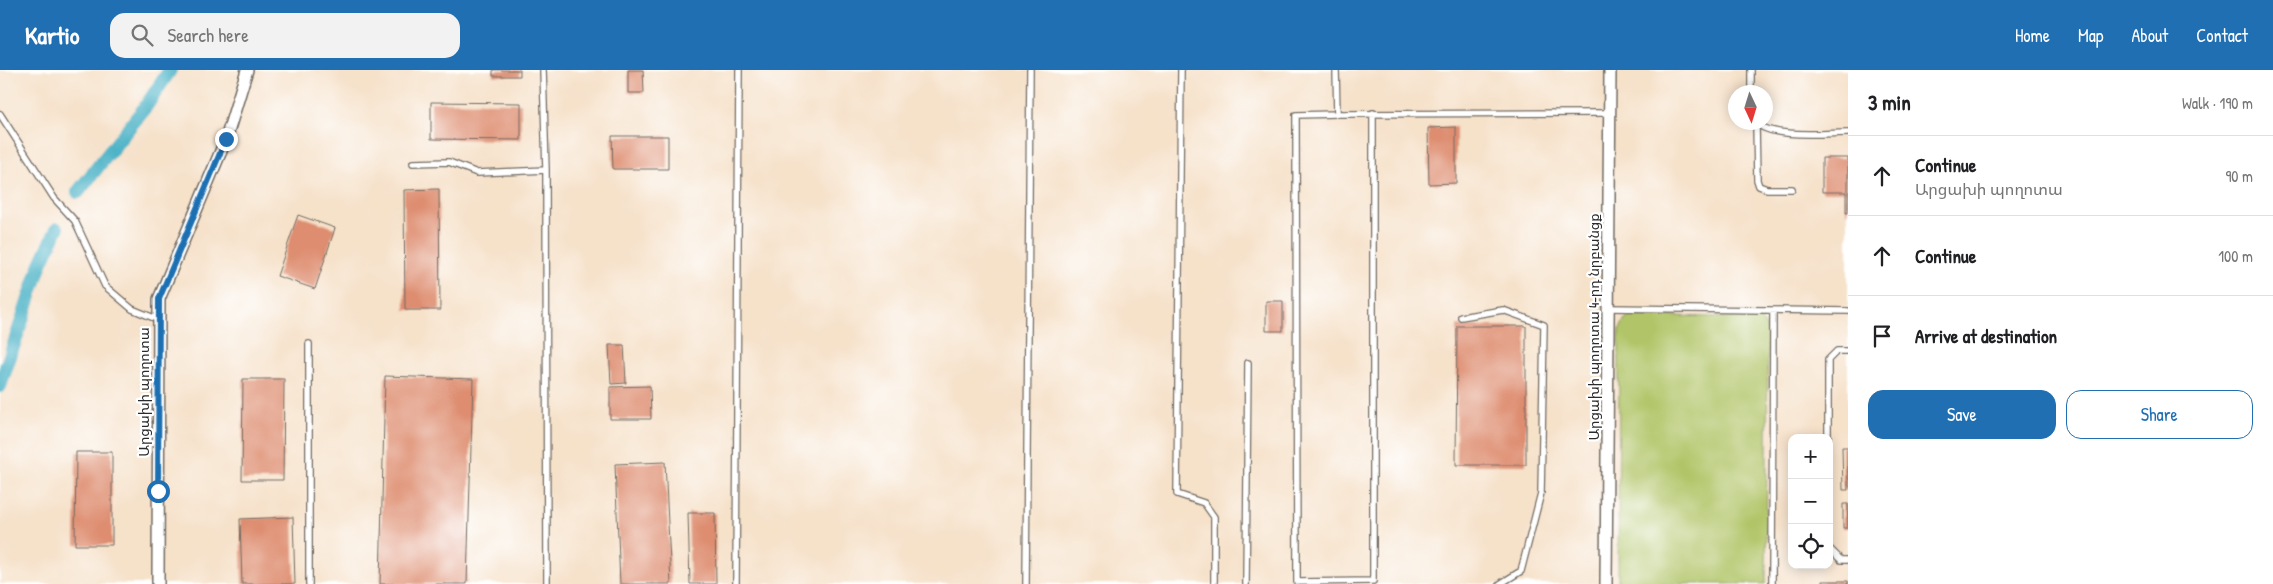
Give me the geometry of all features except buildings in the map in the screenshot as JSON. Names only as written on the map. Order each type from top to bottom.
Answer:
[{"type":"street","name":"Արցախի պողոտա","points":[[158,584],[159,299],[226,139],[247,70]]},
{"type":"street","name":"Արցախի պողոտա 4-րդ նրբանցք","points":[[1606,584],[1610,70]]},
{"type":"lane","points":[[543,70],[546,170],[547,584]]},
{"type":"lane","points":[[736,584],[739,70]]},
{"type":"lane","points":[[1026,584],[1030,70]]},
{"type":"lane","points":[[1181,70],[1177,494],[1204,503],[1214,517],[1214,584]]},
{"type":"lane","points":[[1336,70],[1337,114]]},
{"type":"lane","points":[[1751,70],[1751,85]]},
{"type":"lane","points":[[1373,113],[1372,581],[1297,582],[1296,116],[1373,113],[1609,113]]},
{"type":"lane","points":[[0,114],[54,198],[75,221],[104,286],[132,309],[159,320]]},
{"type":"lane","points":[[1756,130],[1757,180],[1759,186],[1767,189],[1792,189]]},
{"type":"lane","points":[[1767,130],[1776,132],[1848,133]]},
{"type":"lane","points":[[413,163],[449,162],[476,173],[546,170]]},
{"type":"lane","points":[[1609,308],[1848,311]]},
{"type":"lane","points":[[1461,317],[1503,310],[1544,325],[1541,493],[1521,571],[1500,584]]},
{"type":"lane","points":[[1772,584],[1773,311]]},
{"type":"lane","points":[[309,344],[309,584]]},
{"type":"lane","points":[[1828,434],[1828,360],[1837,351],[1848,351]]},
{"type":"lane","points":[[1246,584],[1248,363]]},
{"type":"lane","points":[[1833,552],[1841,560],[1848,560]]},
{"type":"green space","points":[[1631,315],[1759,318],[1765,324],[1768,332],[1766,584],[1618,584],[1619,331],[1624,321]]},
{"type":"waterway","points":[[78,192],[146,106],[170,70]]},
{"type":"waterway","points":[[0,386],[40,266],[57,229]]},
{"type":"route","points":[[158,491],[159,299],[226,139]]}]
